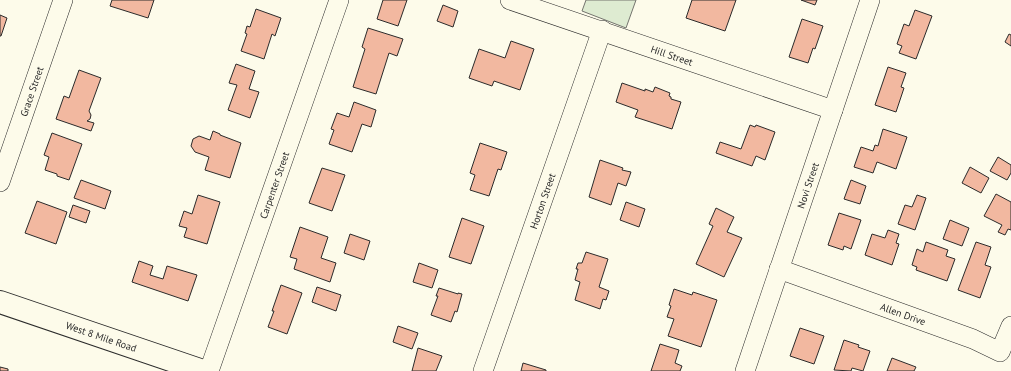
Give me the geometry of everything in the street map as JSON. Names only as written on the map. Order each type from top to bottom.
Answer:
[{"type":"main road","name":"West 8 Mile Road","points":[[0,302],[203,371]]},
{"type":"street","name":"Grace Street","points":[[0,182],[62,0]]},
{"type":"street","name":"Carpenter Street","points":[[209,371],[339,0]]},
{"type":"street","name":"Hill Street","points":[[510,0],[602,30],[833,110]]},
{"type":"street","name":"Novi Street","points":[[745,371],[870,0]]},
{"type":"street","name":"Horton Street","points":[[482,371],[602,30]]},
{"type":"street","name":"Allen Drive","points":[[779,269],[973,339],[1000,352],[1011,326]]},
{"type":"green space","points":[[586,0],[636,0],[626,28],[582,11]]},
{"type":"building","points":[[112,0],[154,0],[148,18],[110,6]]},
{"type":"building","points":[[383,0],[407,0],[398,26],[377,19]]},
{"type":"building","points":[[692,0],[736,0],[725,31],[686,18]]},
{"type":"building","points":[[801,0],[817,0],[815,5]]},
{"type":"building","points":[[443,5],[458,11],[453,27],[437,21]]},
{"type":"building","points":[[256,9],[281,18],[275,36],[272,34],[264,59],[241,51],[247,34],[245,33],[247,26],[250,27]]},
{"type":"building","points":[[915,10],[932,16],[916,59],[899,53],[902,46],[897,44],[904,24],[909,26]]},
{"type":"building","points":[[0,15],[7,18],[1,36],[0,36]]},
{"type":"building","points":[[802,19],[823,26],[815,49],[813,48],[808,63],[789,57]]},
{"type":"building","points":[[368,28],[403,39],[397,56],[389,53],[376,94],[353,87],[365,49],[362,47]]},
{"type":"building","points":[[1009,34],[1011,35],[1011,46],[1005,42]]},
{"type":"building","points":[[511,41],[534,49],[520,90],[494,81],[492,86],[469,78],[479,49],[505,58]]},
{"type":"building","points":[[236,64],[255,71],[249,89],[259,92],[250,118],[228,110],[237,85],[229,83]]},
{"type":"building","points":[[888,67],[906,73],[901,87],[904,88],[896,112],[875,105]]},
{"type":"building","points":[[79,70],[101,78],[89,111],[91,115],[90,119],[87,121],[94,123],[91,131],[56,119],[64,96],[69,98]]},
{"type":"building","points":[[622,83],[645,91],[645,89],[653,92],[655,87],[670,93],[669,96],[671,99],[681,102],[672,129],[635,117],[638,110],[616,102]]},
{"type":"building","points":[[354,102],[376,110],[371,127],[362,124],[352,152],[329,144],[334,130],[331,129],[337,113],[349,117]]},
{"type":"building","points":[[750,125],[755,127],[756,125],[775,132],[765,160],[756,156],[752,166],[716,153],[720,142],[741,149]]},
{"type":"building","points":[[883,129],[907,137],[896,169],[877,162],[873,173],[854,167],[861,147],[873,151],[875,145],[878,146]]},
{"type":"building","points":[[213,131],[241,143],[230,178],[205,170],[209,157],[195,152],[191,146],[193,139],[199,136],[210,140]]},
{"type":"building","points":[[52,133],[82,144],[69,180],[45,170],[49,157],[44,155]]},
{"type":"building","points":[[480,143],[507,152],[501,170],[498,169],[489,196],[470,190],[475,175],[470,173]]},
{"type":"building","points":[[998,157],[1011,165],[1011,173],[1007,180],[990,171]]},
{"type":"building","points":[[600,160],[623,168],[622,170],[631,172],[626,186],[618,183],[611,205],[589,197]]},
{"type":"building","points":[[970,167],[989,178],[981,193],[962,183]]},
{"type":"building","points":[[322,168],[345,175],[332,211],[309,203]]},
{"type":"building","points":[[81,180],[111,191],[105,209],[74,198]]},
{"type":"building","points":[[851,180],[866,186],[860,204],[844,199]]},
{"type":"building","points":[[996,194],[1011,202],[1011,230],[1008,229],[1005,235],[998,232],[1002,225],[984,216]]},
{"type":"building","points":[[198,195],[220,202],[207,244],[184,237],[187,228],[179,226],[184,211],[192,214]]},
{"type":"building","points":[[917,195],[926,198],[915,230],[898,224],[905,205],[912,207]]},
{"type":"building","points":[[37,201],[67,212],[56,244],[25,233]]},
{"type":"building","points":[[626,202],[645,209],[639,227],[620,220]]},
{"type":"building","points":[[73,205],[90,211],[86,223],[69,217]]},
{"type":"building","points":[[716,208],[734,217],[727,232],[742,238],[724,277],[696,264],[713,226],[709,224]]},
{"type":"building","points":[[839,213],[861,220],[851,249],[844,246],[843,250],[828,245]]},
{"type":"building","points":[[462,218],[484,226],[471,264],[449,257]]},
{"type":"building","points":[[950,220],[969,228],[962,246],[943,239]]},
{"type":"building","points":[[300,227],[328,237],[321,258],[336,263],[330,282],[294,269],[297,259],[290,257]]},
{"type":"building","points":[[888,230],[899,234],[896,243],[899,244],[892,265],[865,255],[872,234],[885,238]]},
{"type":"building","points":[[350,234],[370,241],[364,260],[344,253]]},
{"type":"building","points":[[926,242],[948,250],[946,256],[955,259],[947,281],[916,270],[917,267],[912,265],[917,249],[923,252]]},
{"type":"building","points":[[976,242],[991,247],[985,265],[991,267],[980,298],[958,290]]},
{"type":"building","points":[[586,252],[608,259],[599,287],[609,291],[606,300],[603,299],[600,309],[575,300],[580,282],[575,280],[578,269],[576,269],[578,263],[582,263]]},
{"type":"building","points":[[139,261],[153,266],[150,275],[163,279],[167,266],[197,275],[188,301],[132,282]]},
{"type":"building","points":[[419,263],[438,270],[432,288],[413,282]]},
{"type":"building","points":[[281,285],[302,293],[287,334],[268,327]]},
{"type":"building","points":[[317,287],[341,295],[336,311],[312,302]]},
{"type":"building","points":[[439,288],[462,294],[457,312],[455,311],[451,322],[431,315],[438,296],[436,296]]},
{"type":"building","points":[[674,289],[692,295],[693,292],[717,300],[701,347],[668,336],[674,319],[667,317],[671,306],[669,305]]},
{"type":"building","points":[[398,326],[418,333],[412,349],[393,342]]},
{"type":"building","points":[[800,328],[824,336],[814,364],[790,356]]},
{"type":"building","points":[[844,340],[859,345],[858,347],[870,351],[863,371],[852,368],[851,371],[834,370]]},
{"type":"building","points":[[660,344],[679,350],[675,363],[682,366],[680,371],[651,371]]},
{"type":"building","points":[[418,348],[442,356],[436,371],[412,371]]},
{"type":"building","points":[[892,358],[916,367],[914,371],[887,371]]},
{"type":"building","points":[[523,363],[546,370],[546,371],[521,371]]},
{"type":"building","points":[[0,367],[8,369],[8,371],[0,371]]}]
